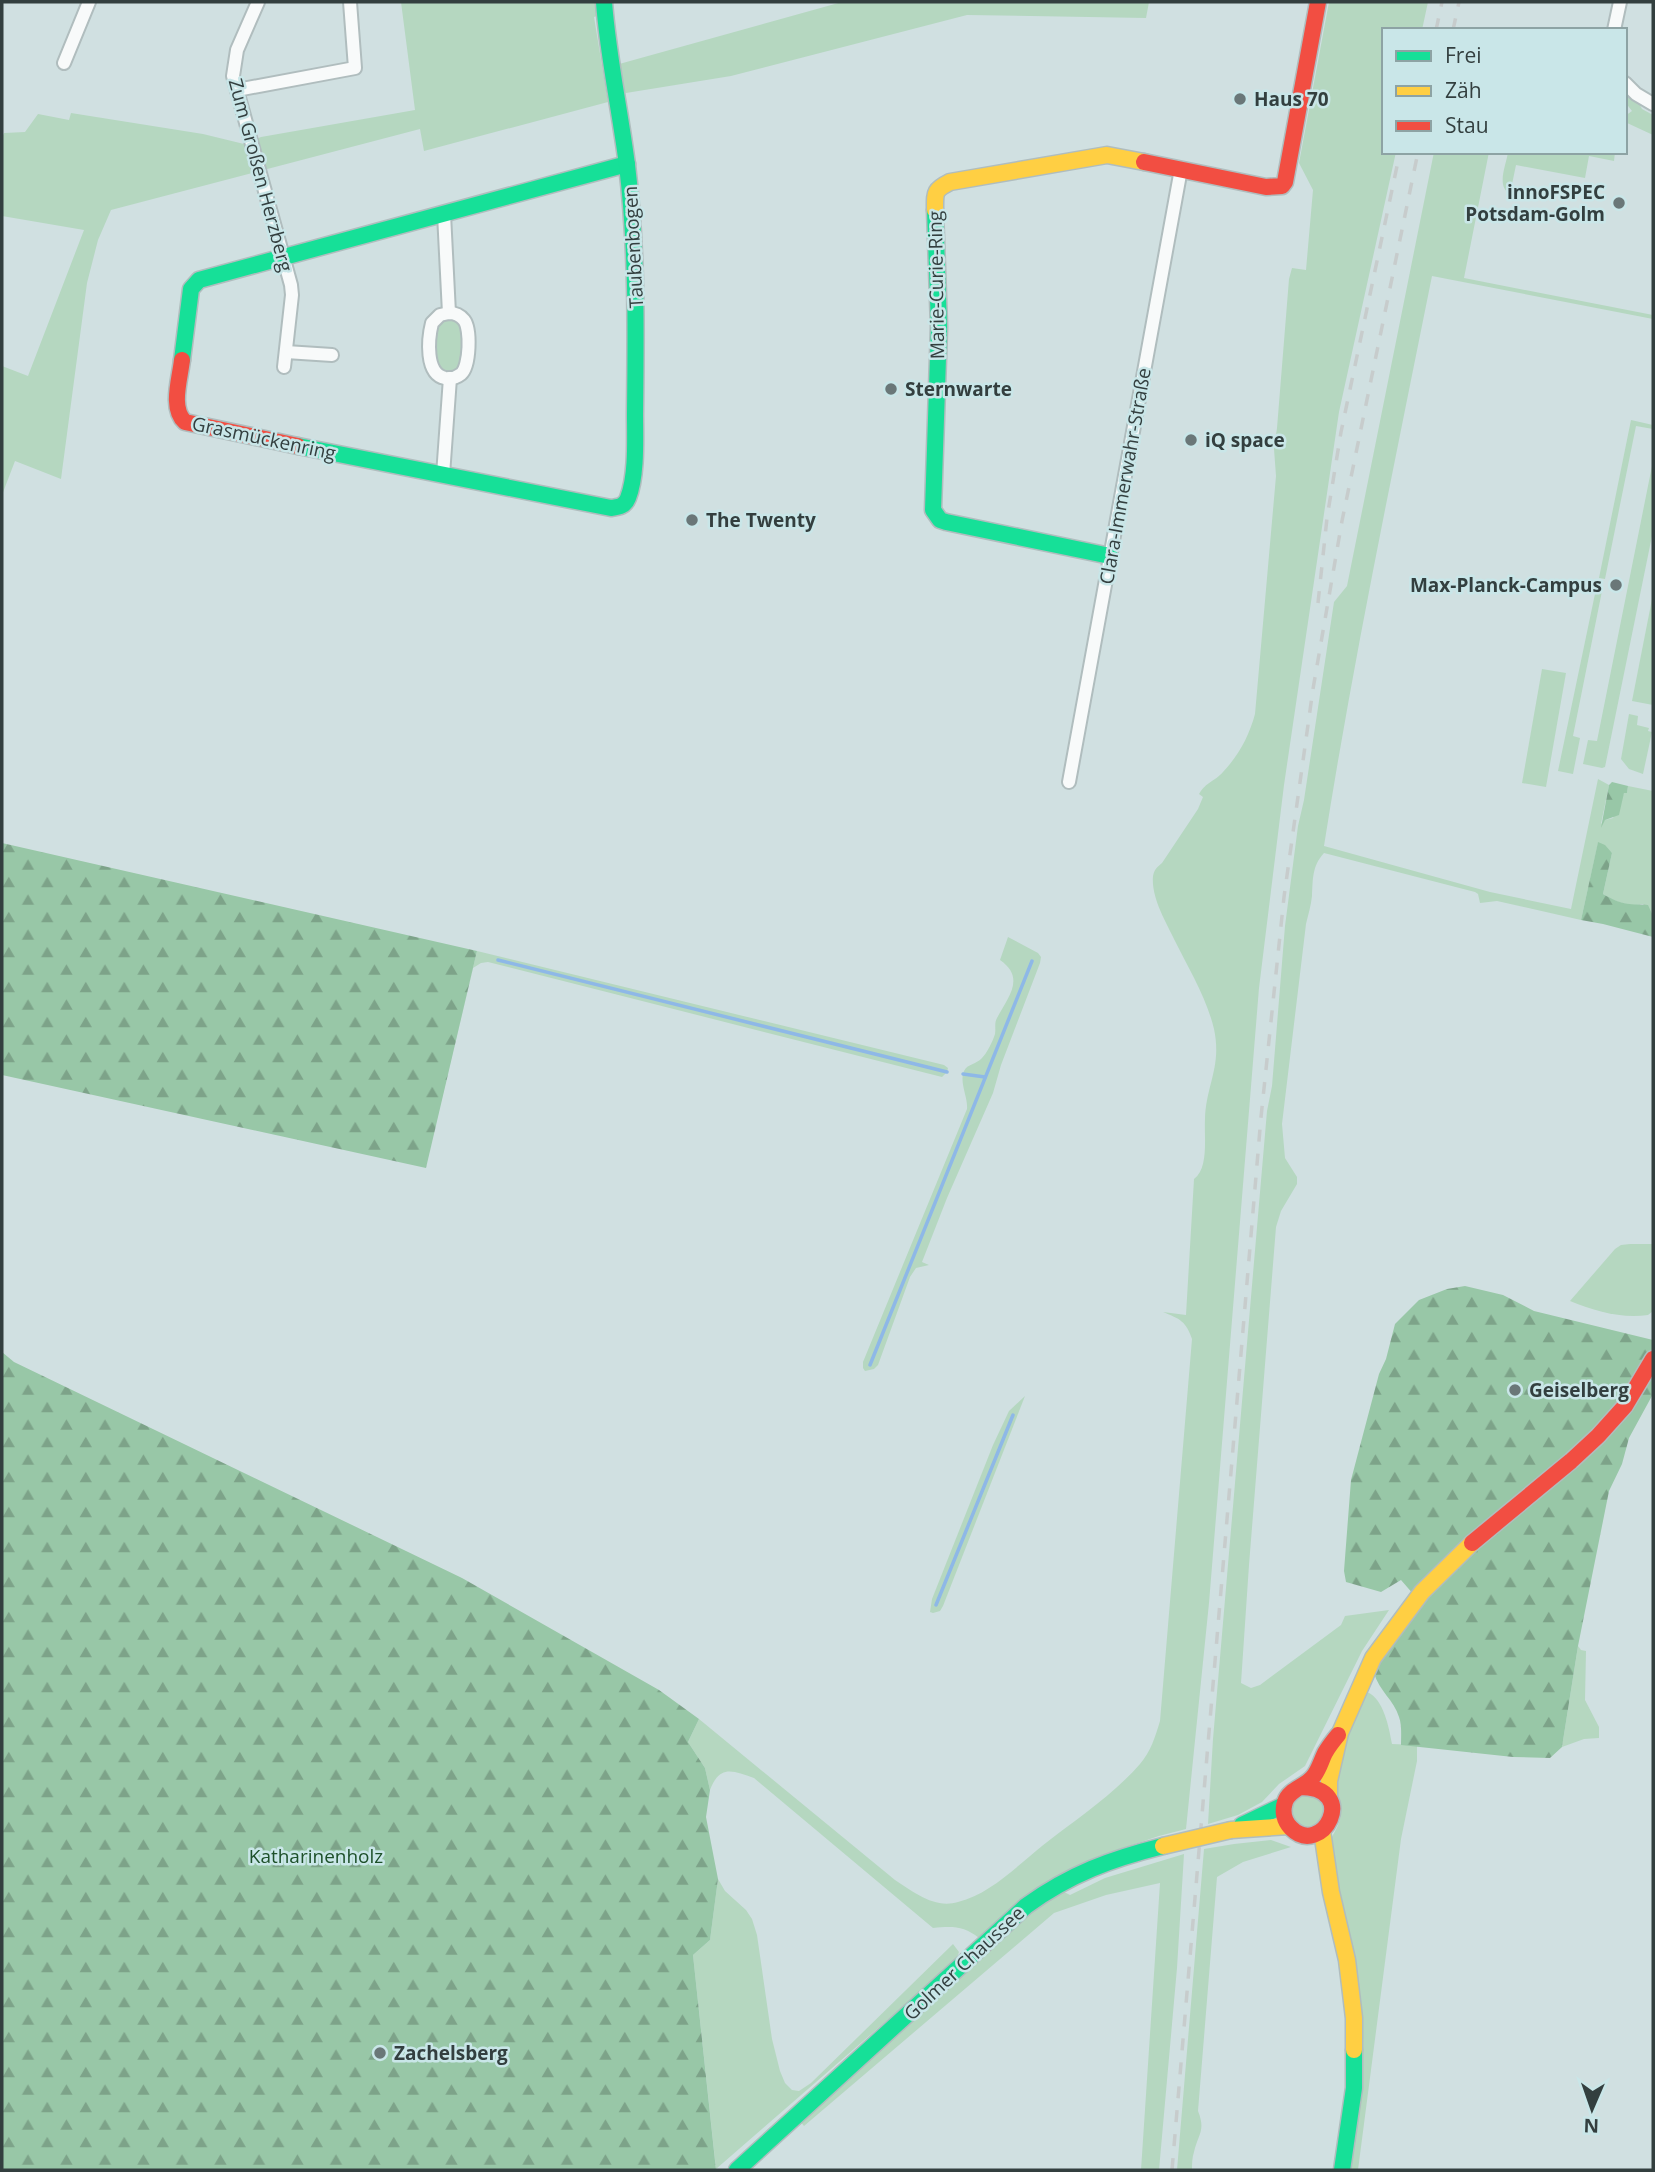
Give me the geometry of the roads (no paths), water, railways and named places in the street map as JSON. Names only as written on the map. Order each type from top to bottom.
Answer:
[{"type":"street","points":[[64,63],[89,2]]},
{"type":"street","name":"Zum Großen Herzberg","points":[[258,2],[237,50],[233,76],[292,295],[284,368]]},
{"type":"street","points":[[237,90],[355,68],[350,2]]},
{"type":"street","name":"Taubenbogen","points":[[604,2],[633,220],[637,339],[635,430],[629,494]]},
{"type":"street","name":"Marie-Curie-Ring","points":[[1110,556],[946,522],[940,520],[933,510],[939,327],[935,194],[938,188],[950,182],[1101,156],[1113,156],[1266,187],[1282,186],[1285,182],[1318,2]]},
{"type":"street","points":[[1614,28],[1620,2]]},
{"type":"street","points":[[1627,85],[1653,104]]},
{"type":"street","name":"Grasmückenring","points":[[627,164],[199,280],[191,289],[177,404],[180,418],[192,425],[443,475],[611,508],[621,507],[629,494]]},
{"type":"street","name":"Clara-Immerwahr-Straße","points":[[1069,782],[1181,169]]},
{"type":"street","points":[[444,214],[449,313]]},
{"type":"street","points":[[449,313],[463,318],[468,330],[466,365],[460,374],[450,378],[433,370],[430,358],[432,323],[440,315],[449,313]]},
{"type":"street","points":[[286,352],[332,355]]},
{"type":"street","points":[[443,475],[450,378]]},
{"type":"street","points":[[1340,1733],[1328,1748],[1311,1779],[1293,1790],[1284,1805],[1283,1812],[1289,1826],[1300,1834],[1315,1833],[1328,1826],[1334,1811],[1329,1796],[1329,1781],[1340,1733],[1373,1658],[1404,1614],[1422,1592],[1468,1547],[1598,1436],[1625,1406],[1653,1359]]},
{"type":"street","points":[[1300,1787],[1316,1787],[1329,1796]]},
{"type":"street","name":"Golmer Chaussee","points":[[1232,1830],[1284,1805]]},
{"type":"street","name":"Golmer Chaussee","points":[[737,2170],[1026,1906],[1071,1877],[1119,1858],[1163,1846],[1232,1830],[1289,1826]]},
{"type":"street","points":[[1315,1833],[1347,1960],[1354,2018],[1353,2088],[1342,2170]]},
{"type":"waterway","points":[[498,960],[947,1072]]},
{"type":"waterway","points":[[870,1365],[1032,961]]},
{"type":"waterway","points":[[963,1074],[985,1077]]},
{"type":"waterway","points":[[936,1605],[1013,1415]]},
{"type":"railway","points":[[1436,28],[1442,2]]},
{"type":"railway","points":[[1453,28],[1459,2]]},
{"type":"railway","points":[[1318,603],[1327,518],[1341,432],[1400,154]]},
{"type":"railway","points":[[1172,2170],[1261,1117],[1284,897],[1313,689],[1342,521],[1418,154]]},
{"type":"place","name":"Haus 70","points":[[1240,99]]},
{"type":"place","name":"innoFSPEC Potsdam-Golm","points":[[1619,203]]},
{"type":"place","name":"Sternwarte","points":[[891,389]]},
{"type":"place","name":"iQ space","points":[[1191,440]]},
{"type":"place","name":"The Twenty","points":[[692,520]]},
{"type":"place","name":"Max-Planck-Campus","points":[[1616,585]]},
{"type":"place","name":"Geiselberg","points":[[1515,1390]]},
{"type":"place","name":"Zachelsberg","points":[[380,2053]]},
{"type":"park label","name":"Katharinenholz","points":[[316,1856]]}]
